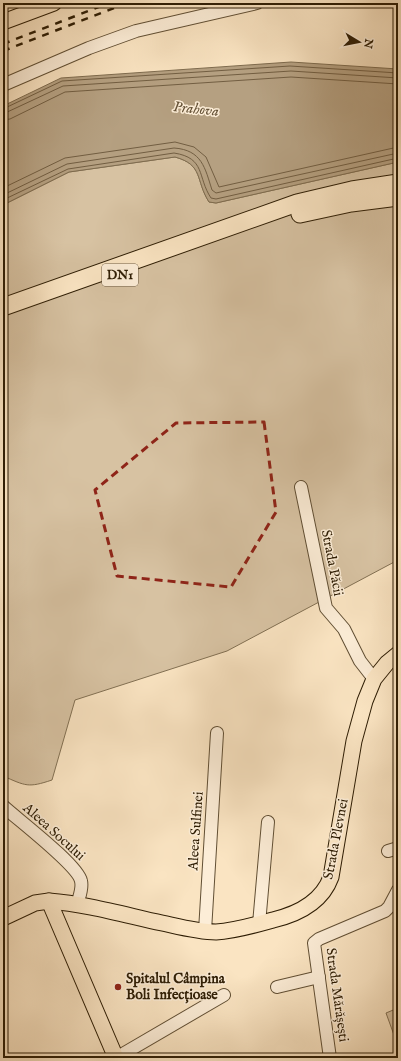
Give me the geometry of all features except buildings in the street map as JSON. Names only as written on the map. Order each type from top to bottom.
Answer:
[{"type":"highway","name":"DN1","points":[[3,307],[297,203],[352,190],[398,183]]},
{"type":"highway","name":"DN1","points":[[3,316],[270,223],[332,206],[398,197]]},
{"type":"main road","points":[[3,22],[54,3]]},
{"type":"main road","name":"Strada Plevnei","points":[[3,918],[30,905],[49,900],[205,931],[223,931],[259,924],[299,912],[320,896],[328,886],[334,860],[354,741],[365,701],[374,679],[386,663],[398,654]]},
{"type":"main road","points":[[49,900],[116,1058]]},
{"type":"street","points":[[3,85],[89,48],[136,31],[257,3]]},
{"type":"street","name":"Strada Păcii","points":[[301,487],[326,608],[344,629],[360,661],[374,679]]},
{"type":"street","name":"Aleea Sulfinei","points":[[205,931],[217,733]]},
{"type":"street","name":"Aleea Socului","points":[[3,806],[46,843],[79,875],[81,888],[78,905]]},
{"type":"street","points":[[259,924],[268,822]]},
{"type":"street","name":"Strada Mărășești","points":[[330,1058],[314,948],[317,940],[385,911],[389,907],[398,890]]},
{"type":"street","points":[[277,987],[318,977]]},
{"type":"street","points":[[116,1058],[224,995]]},
{"type":"highlighted area","points":[[264,422],[276,512],[231,587],[117,576],[95,490],[176,423]]},
{"type":"shaded area","points":[[175,157],[191,164],[198,174],[209,202],[216,203],[398,162],[398,560],[227,651],[75,700],[52,780],[32,785],[22,784],[3,776],[3,205],[69,172]]},
{"type":"shaded area","points":[[398,1008],[398,1046],[386,1013]]},
{"type":"water","name":"Prahova","points":[[291,62],[398,69],[398,162],[216,203],[209,202],[198,174],[191,164],[175,157],[69,172],[3,205],[3,106],[61,78]]},
{"type":"railway","points":[[3,44],[109,3]]},
{"type":"railway","points":[[3,51],[127,3]]},
{"type":"place","name":"Spitalul Câmpina Boli Infecțioase","points":[[118,987]]}]
